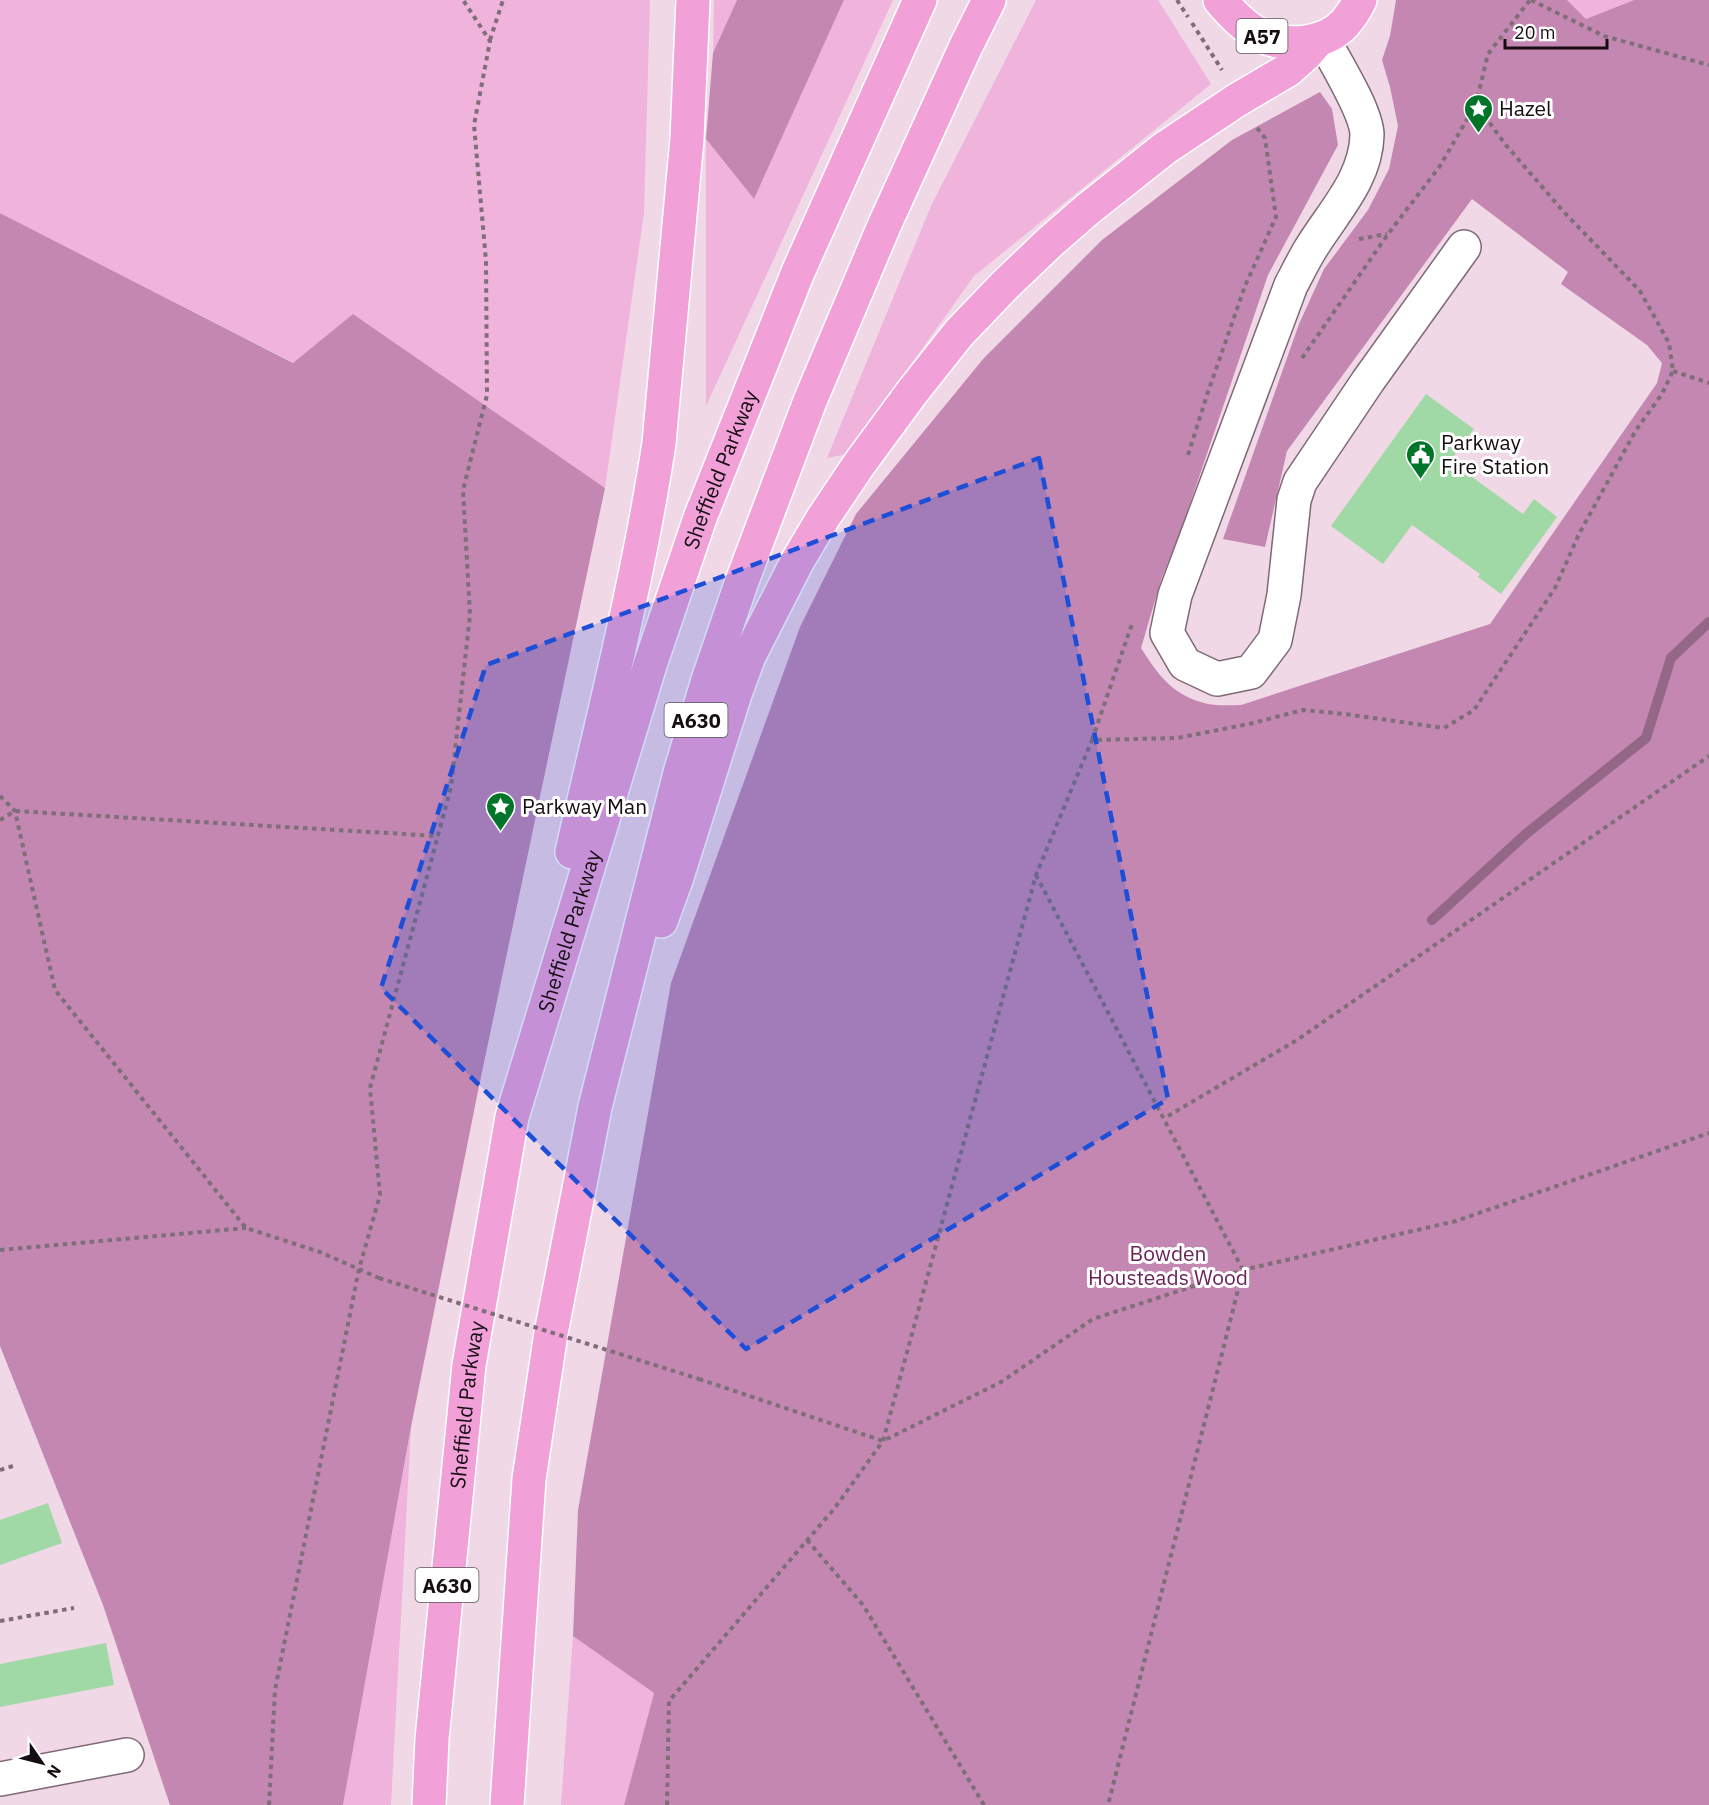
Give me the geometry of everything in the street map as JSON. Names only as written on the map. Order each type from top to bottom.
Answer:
[{"type":"highway","points":[[512,1117],[634,582],[659,442],[687,139],[693,0]]},
{"type":"highway","name":"Sheffield Parkway","points":[[429,1805],[433,1727],[469,1365],[512,1117],[650,665],[700,518],[798,272],[920,0]]},
{"type":"highway","name":"A630","points":[[507,1805],[529,1479],[551,1333],[595,1107],[680,773],[708,680],[742,581],[794,442],[843,320],[966,46],[989,0]]},
{"type":"highway","name":"A57","points":[[1220,0],[1238,19],[1260,35],[1287,42],[1320,40]]},
{"type":"highway","points":[[595,1107],[677,877],[749,656],[798,560],[860,464],[959,333],[1050,242],[1165,148],[1237,100],[1288,70],[1320,40],[1344,24],[1360,0]]},
{"type":"lane","points":[[1320,40],[1358,103],[1367,133],[1361,167],[1348,194],[1312,246],[1291,285],[1175,595],[1167,633],[1185,664],[1217,679],[1251,672],[1275,640],[1284,595],[1294,500],[1300,482],[1362,390],[1464,247]]},
{"type":"lane","points":[[0,1779],[127,1755]]},
{"type":"path","points":[[464,0],[490,40]]},
{"type":"path","points":[[269,1805],[275,1690],[359,1269],[380,1195],[370,1089],[451,787],[470,615],[463,490],[487,395],[486,261],[474,125],[490,40],[503,0]]},
{"type":"path","points":[[1177,0],[1223,72],[1237,100],[1265,138],[1276,217],[1245,285],[1187,458]]},
{"type":"path","points":[[1300,361],[1388,234],[1440,166],[1476,104],[1488,54],[1531,0],[1604,36],[1709,65]]},
{"type":"path","points":[[1092,740],[1177,738],[1249,724],[1303,710],[1444,728],[1474,710],[1556,588],[1579,534],[1636,430],[1662,394],[1673,371],[1669,343],[1640,291],[1563,211],[1505,144],[1476,104]]},
{"type":"path","points":[[1673,371],[1709,383]]},
{"type":"path","points":[[667,1805],[669,1701],[834,1509],[883,1441],[1036,875],[1092,740],[1134,620]]},
{"type":"path","points":[[1168,1116],[1297,1040],[1709,756]]},
{"type":"path","points":[[0,796],[15,811],[55,990],[246,1228]]},
{"type":"path","points":[[0,820],[15,811],[438,836]]},
{"type":"path","points":[[1036,875],[1243,1270],[1108,1805]]},
{"type":"path","points":[[0,1250],[246,1228],[320,1252],[379,1278],[699,1379],[883,1441],[1001,1382],[1093,1319],[1243,1270],[1456,1221],[1709,1133]]},
{"type":"path","points":[[0,1470],[16,1465]]},
{"type":"path","points":[[807,1540],[863,1605],[984,1805]]},
{"type":"path","points":[[0,1621],[74,1608]]},
{"type":"highlighted area","points":[[1039,458],[1168,1099],[746,1349],[381,988],[486,665]]},
{"type":"shaded area","points":[[0,0],[650,0],[644,213],[605,488],[353,314],[294,363],[0,213]]},
{"type":"shaded area","points":[[714,0],[737,0],[713,53]]},
{"type":"shaded area","points":[[844,0],[893,0],[706,406],[706,139],[754,199]]},
{"type":"shaded area","points":[[1036,0],[1158,0],[1211,84],[974,276],[847,454],[827,458],[931,206]]},
{"type":"shaded area","points":[[1567,0],[1634,0],[1586,19]]},
{"type":"shaded area","points":[[411,1427],[391,1805],[343,1805]]},
{"type":"shaded area","points":[[573,1636],[654,1693],[624,1805],[561,1805]]},
{"type":"green space","points":[[737,0],[844,0],[754,199],[706,139],[713,53]]},
{"type":"green space","name":"Bowden Housteads Wood","points":[[1396,0],[1567,0],[1586,19],[1634,0],[1709,0],[1709,1805],[624,1805],[654,1693],[573,1636],[578,1510],[671,983],[800,627],[856,514],[984,358],[1102,240],[1232,140],[1320,92],[1332,109],[1338,145],[1268,275],[1181,530],[1161,580],[1141,648],[1168,684],[1185,696],[1212,705],[1241,705],[1490,624],[1657,383],[1662,363],[1647,345],[1561,284],[1568,272],[1472,199],[1287,451],[1265,547],[1223,539],[1299,324],[1324,269],[1368,210],[1389,169],[1398,126],[1382,60],[1390,36]]},
{"type":"green space","points":[[0,213],[293,363],[353,314],[605,488],[478,1091],[411,1427],[343,1805],[170,1805],[103,1605],[0,1346]]},
{"type":"building","name":"Parkway Fire Station","points":[[1426,394],[1474,429],[1450,461],[1523,514],[1534,499],[1557,517],[1501,594],[1478,577],[1480,574],[1412,525],[1383,564],[1331,526]]},
{"type":"building","points":[[48,1503],[62,1543],[0,1565],[0,1520]]},
{"type":"building","points":[[106,1643],[114,1685],[0,1707],[0,1664]]},
{"type":"waterway","points":[[1432,920],[1527,833],[1646,738],[1671,658],[1709,622]]},
{"type":"place","name":"Hazel","points":[[1478,134]]},
{"type":"place","name":"Parkway Fire Station","points":[[1420,480]]},
{"type":"place","name":"Parkway Man","points":[[501,832]]}]
